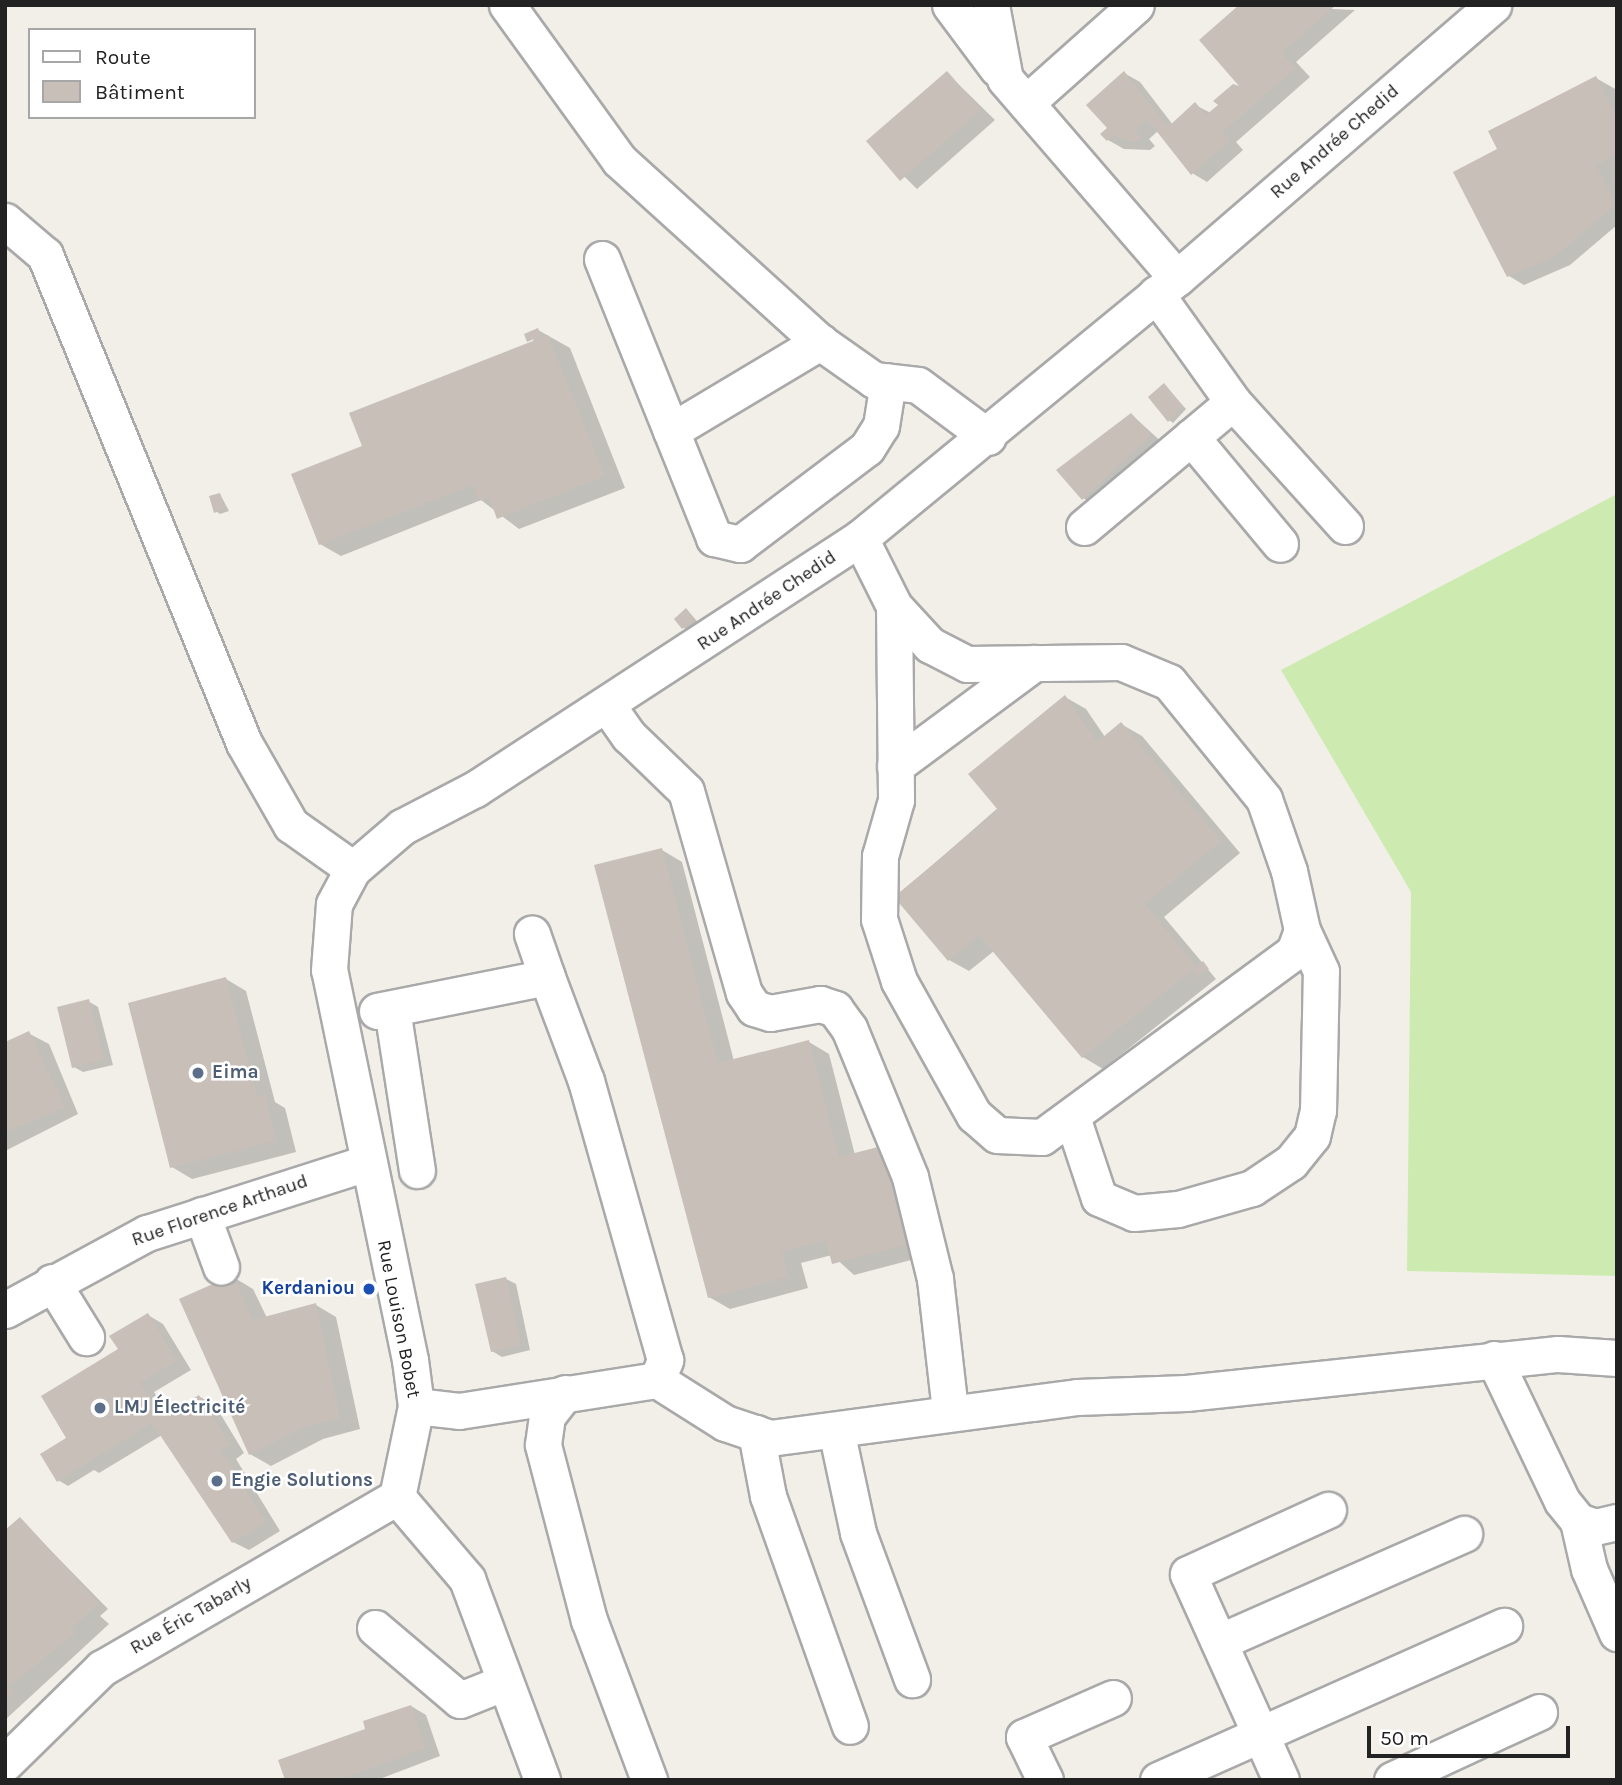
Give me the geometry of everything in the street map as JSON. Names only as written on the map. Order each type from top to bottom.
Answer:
[{"type":"street","points":[[507,5],[619,160],[820,342],[874,380],[918,385],[988,437]]},
{"type":"street","points":[[950,5],[1166,286],[1182,329],[1233,402],[1345,527]]},
{"type":"street","points":[[991,5],[1015,91]]},
{"type":"street","points":[[1015,91],[1136,5]]},
{"type":"street","name":"Rue Andrée Chedid","points":[[352,869],[402,827],[607,705],[860,538],[988,437],[1493,5]]},
{"type":"street","points":[[5,221],[45,255],[244,743],[291,825],[352,869]]},
{"type":"street","points":[[602,259],[714,538],[740,544],[867,448],[881,426],[888,382]]},
{"type":"street","points":[[671,431],[820,342]]},
{"type":"street","points":[[1084,527],[1233,402]]},
{"type":"street","points":[[1191,437],[1280,544]]},
{"type":"street","points":[[860,538],[894,606],[930,645],[967,664],[1121,662],[1169,682],[1264,799],[1301,930],[1321,971],[1318,1111],[1312,1136],[1291,1163],[1252,1188],[1178,1209],[1134,1213],[1099,1198],[1073,1120]]},
{"type":"street","points":[[894,606],[895,800],[880,856],[879,919],[899,981],[946,1072],[974,1115],[997,1135],[1042,1138],[1073,1120],[1294,952],[1301,930]]},
{"type":"street","points":[[895,766],[1034,663]]},
{"type":"street","points":[[607,705],[629,736],[686,790],[744,993],[754,1009],[770,1013],[820,1004],[835,1009],[849,1028],[910,1177],[935,1279],[950,1411]]},
{"type":"street","name":"Rue Louison Bobet","points":[[352,869],[334,904],[329,970],[416,1406],[397,1497]]},
{"type":"street","points":[[532,934],[639,1254],[665,1360],[657,1380]]},
{"type":"street","points":[[417,1170],[384,1010],[547,977]]},
{"type":"street","name":"Rue Florence Arthaud","points":[[5,1310],[52,1282],[147,1233],[366,1163]]},
{"type":"street","points":[[202,1215],[220,1267]]},
{"type":"street","points":[[52,1282],[86,1337]]},
{"type":"street","points":[[416,1406],[459,1411],[657,1380],[688,1404],[757,1433],[836,1430],[950,1411],[1494,1359],[1617,1358]]},
{"type":"street","points":[[1494,1359],[1527,1434],[1578,1521],[1589,1569],[1617,1633]]},
{"type":"street","points":[[565,1393],[547,1416],[543,1445],[589,1620],[649,1780]]},
{"type":"street","points":[[836,1430],[858,1533],[912,1679]]},
{"type":"street","points":[[757,1433],[768,1496],[850,1726]]},
{"type":"street","points":[[397,1497],[467,1579],[542,1780]]},
{"type":"street","name":"Rue Éric Tabarly","points":[[5,1763],[102,1668],[397,1497]]},
{"type":"street","points":[[1281,1780],[1188,1574],[1328,1510]]},
{"type":"street","points":[[1578,1521],[1595,1527],[1617,1522]]},
{"type":"street","points":[[1219,1642],[1464,1534]]},
{"type":"street","points":[[1158,1780],[1504,1626]]},
{"type":"street","points":[[374,1628],[460,1700],[505,1682]]},
{"type":"street","points":[[1045,1780],[1024,1737],[1114,1698]]},
{"type":"street","points":[[1392,1780],[1539,1712]]},
{"type":"green space","points":[[1617,494],[1617,1276],[1407,1271],[1411,892],[1281,670]]},
{"type":"building","points":[[1239,5],[1336,5],[1282,53],[1296,68],[1222,133],[1229,141],[1191,175],[1147,119],[1135,130],[1141,137],[1134,143],[1113,135],[1107,141],[1100,134],[1107,128],[1086,105],[1124,71],[1168,127],[1195,102],[1206,115],[1218,105],[1213,101],[1233,84],[1239,86],[1199,40]]},
{"type":"building","points":[[947,71],[981,110],[900,181],[866,141]]},
{"type":"building","points":[[1596,76],[1617,116],[1617,155],[1596,165],[1616,204],[1554,257],[1507,277],[1453,172],[1497,149],[1488,131]]},
{"type":"building","points":[[538,328],[541,336],[527,342],[524,334]]},
{"type":"building","points":[[548,335],[605,476],[497,519],[489,497],[479,501],[473,485],[319,545],[291,474],[362,446],[349,413]]},
{"type":"building","points":[[1164,383],[1183,406],[1168,422],[1148,397]]},
{"type":"building","points":[[1131,413],[1151,435],[1082,500],[1056,470]]},
{"type":"building","points":[[220,493],[225,509],[214,513],[209,496]]},
{"type":"building","points":[[686,608],[695,619],[682,629],[674,619]]},
{"type":"building","points":[[1065,695],[1097,742],[1121,722],[1221,841],[1145,904],[1196,966],[1203,961],[1209,969],[1197,978],[1191,971],[1082,1058],[979,935],[948,961],[894,897],[998,810],[968,774]]},
{"type":"building","points":[[662,848],[718,1063],[809,1040],[839,1157],[886,1145],[911,1244],[832,1264],[826,1240],[782,1252],[788,1277],[708,1298],[594,865]]},
{"type":"building","points":[[226,977],[257,1096],[265,1094],[276,1141],[170,1168],[128,1003]]},
{"type":"building","points":[[89,999],[104,1060],[72,1068],[57,1007]]},
{"type":"building","points":[[29,1031],[66,1108],[5,1132],[5,1042]]},
{"type":"building","points":[[233,1275],[253,1320],[316,1303],[340,1418],[302,1428],[249,1455],[179,1299]]},
{"type":"building","points":[[506,1277],[521,1345],[491,1352],[475,1284]]},
{"type":"building","points":[[148,1313],[177,1361],[140,1383],[161,1418],[199,1395],[230,1444],[221,1450],[266,1522],[232,1543],[152,1423],[57,1482],[40,1454],[66,1438],[41,1396],[118,1349],[109,1336]]},
{"type":"building","points":[[20,1517],[99,1603],[71,1629],[75,1634],[8,1687],[15,1693],[5,1702],[5,1530]]},
{"type":"building","points":[[411,1705],[426,1748],[339,1780],[285,1780],[278,1760],[365,1729],[363,1721]]},
{"type":"place","name":"Eima","points":[[198,1073]]},
{"type":"place","name":"Kerdaniou","points":[[369,1289]]},
{"type":"place","name":"LMJ Électricité","points":[[100,1408]]},
{"type":"place","name":"Engie Solutions","points":[[217,1481]]}]
